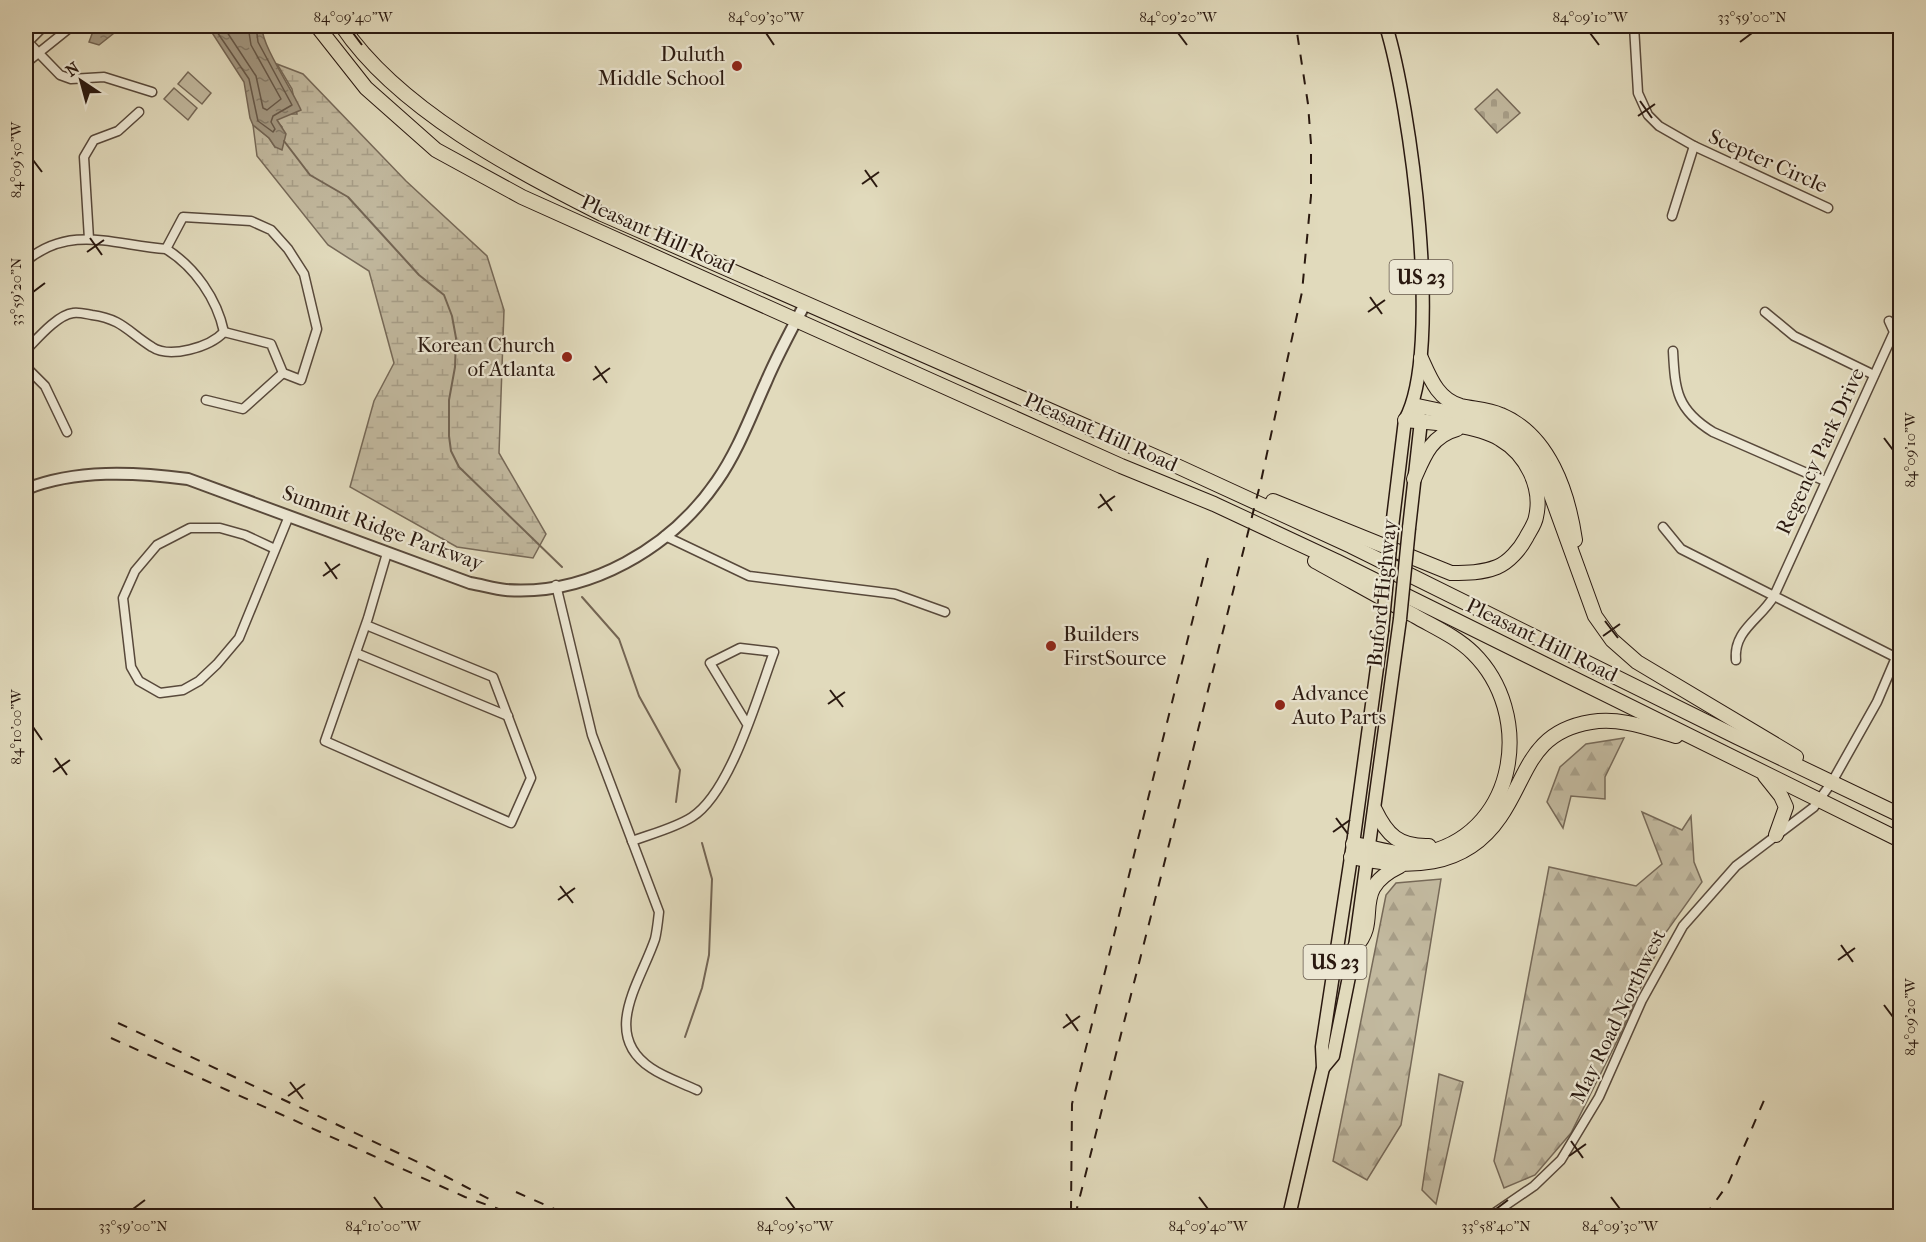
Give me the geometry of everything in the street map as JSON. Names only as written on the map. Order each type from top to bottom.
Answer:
[{"type":"highway","name":"Pleasant Hill Road","points":[[317,26],[366,88],[436,150],[522,197],[1121,466],[1214,504],[1900,840]]},
{"type":"highway","name":"Pleasant Hill Road","points":[[342,26],[354,44],[405,92],[477,147],[532,179],[602,214],[1179,467],[1351,546],[1900,815]]},
{"type":"highway","points":[[1421,358],[1434,387],[1446,398],[1459,405],[1500,414],[1521,425],[1537,439],[1550,462],[1571,517],[1580,578]]},
{"type":"highway","points":[[1413,405],[1498,423],[1519,436],[1537,456],[1551,489],[1595,616],[1612,640],[1637,662],[1820,770],[1832,782]]},
{"type":"highway","points":[[1179,467],[1236,486],[1451,573],[1482,572],[1499,566],[1520,549],[1536,518],[1536,489],[1529,469],[1518,453],[1499,438],[1461,428],[1405,420]]},
{"type":"highway","points":[[1414,479],[1431,444],[1440,436],[1461,428]]},
{"type":"highway","points":[[1214,504],[1449,635],[1472,653],[1492,676],[1508,716],[1510,738],[1507,771],[1494,807],[1477,827],[1458,841],[1430,852],[1407,856],[1369,854]]},
{"type":"highway","points":[[1355,947],[1363,939],[1372,887],[1382,875],[1400,866],[1437,861],[1461,851],[1482,838],[1500,817],[1525,768],[1537,751],[1569,729],[1590,722],[1614,721],[1708,745]]},
{"type":"highway","points":[[1757,768],[1770,781],[1786,807],[1776,835]]},
{"type":"highway","points":[[1375,810],[1389,835],[1398,842],[1415,847],[1431,846],[1456,836],[1472,824],[1487,806],[1507,771]]},
{"type":"highway","points":[[1352,850],[1400,866]]},
{"type":"main road","name":"Buford Highway","points":[[1289,1216],[1323,1068],[1322,1047],[1382,631],[1405,420],[1413,405],[1421,358],[1422,287],[1418,207],[1396,57],[1386,26]]},
{"type":"main road","points":[[1413,405],[1421,421]]},
{"type":"main road","name":"Buford Highway","points":[[1323,1068],[1333,1056],[1355,947],[1399,633],[1421,421]]},
{"type":"street","points":[[44,26],[27,43],[60,75],[71,79],[104,77],[152,92]]},
{"type":"street","points":[[26,63],[72,26]]},
{"type":"street","points":[[1634,26],[1635,78],[1642,105],[1659,126],[1694,146]]},
{"type":"street","points":[[89,239],[84,157],[94,140],[118,131],[139,112]]},
{"type":"street","name":"Scepter Circle","points":[[1672,216],[1694,146],[1828,208]]},
{"type":"street","points":[[166,249],[183,217],[251,220],[271,230],[304,274],[317,329],[301,380],[283,373],[271,344],[224,332]]},
{"type":"street","points":[[26,261],[39,250],[59,241],[89,239],[166,249],[177,256],[202,285],[217,310],[224,332]]},
{"type":"street","name":"Summit Ridge Parkway","points":[[26,489],[78,475],[148,474],[188,479],[470,583],[507,590],[556,585],[595,577],[625,563],[665,536],[690,513],[717,481],[739,442],[804,304]]},
{"type":"street","points":[[1765,312],[1794,336],[1874,375]]},
{"type":"street","points":[[26,350],[62,318],[73,313],[107,317],[122,323],[154,349],[192,351],[217,339],[224,332]]},
{"type":"street","name":"Regency Park Drive","points":[[1737,660],[1735,647],[1739,636],[1767,608],[1774,596],[1894,333],[1889,321]]},
{"type":"street","points":[[1673,351],[1675,385],[1684,409],[1696,422],[1713,432],[1825,481]]},
{"type":"street","points":[[26,367],[45,386],[67,432]]},
{"type":"street","points":[[206,400],[243,409],[283,373]]},
{"type":"street","points":[[275,549],[245,535],[220,528],[190,528],[157,545],[135,571],[123,598],[130,667],[139,681],[159,693],[183,690],[199,681],[217,664],[239,638],[289,516]]},
{"type":"street","points":[[1663,527],[1681,549],[1898,659]]},
{"type":"street","points":[[665,536],[749,576],[896,594],[945,612]]},
{"type":"street","points":[[366,625],[493,677],[531,778],[511,823],[325,741],[366,625],[387,553]]},
{"type":"street","points":[[556,585],[592,735],[659,912],[656,937],[626,1009],[625,1029],[633,1049],[651,1069],[697,1090]]},
{"type":"street","points":[[632,841],[692,817],[703,808],[731,767],[774,652],[740,648],[710,663],[747,724]]},
{"type":"street","name":"May Road Northwest","points":[[1490,1216],[1534,1186],[1561,1160],[1600,1095],[1642,1000],[1683,926],[1736,866],[1815,807],[1832,782],[1877,702],[1898,659],[1900,648]]},
{"type":"street","points":[[356,653],[508,716]]},
{"type":"green space","points":[[277,64],[303,74],[406,181],[487,256],[504,310],[499,453],[546,534],[533,558],[457,547],[350,487],[374,401],[394,363],[369,271],[328,245],[257,156],[253,125],[269,138],[275,147],[282,127],[276,120],[287,114],[297,114],[292,89]]},
{"type":"green space","points":[[188,72],[211,93],[202,104],[178,84]]},
{"type":"green space","points":[[174,88],[197,108],[188,120],[164,99]]},
{"type":"green space","points":[[1497,89],[1520,113],[1497,133],[1475,109]]},
{"type":"green space","points":[[1624,738],[1605,777],[1605,799],[1571,796],[1563,828],[1547,802],[1560,767],[1586,744]]},
{"type":"green space","points":[[1642,812],[1682,830],[1691,816],[1694,862],[1702,882],[1664,935],[1619,1037],[1571,1133],[1535,1175],[1504,1188],[1494,1161],[1549,867],[1636,886],[1662,864]]},
{"type":"green space","points":[[1441,879],[1401,1125],[1367,1180],[1333,1161],[1386,895],[1396,883]]},
{"type":"green space","points":[[1439,1074],[1463,1082],[1436,1204],[1422,1190]]},
{"type":"water","points":[[95,26],[123,26],[99,45],[89,42]]},
{"type":"water","points":[[203,26],[262,26],[266,44],[301,110],[277,120],[286,134],[282,150],[275,147],[269,138],[253,125],[244,82],[211,31]]},
{"type":"waterway","points":[[284,141],[310,175],[348,197],[419,275],[444,295],[452,316],[456,338],[455,367],[449,400],[451,451],[459,467],[562,567]]},
{"type":"waterway","points":[[582,597],[619,639],[639,696],[680,770],[676,802]]},
{"type":"waterway","points":[[685,1037],[702,988],[709,955],[712,879],[702,843]]},
{"type":"railway","points":[[1075,1216],[1261,481],[1302,292],[1311,196],[1311,144],[1308,104],[1296,26]]},
{"type":"railway","points":[[1071,1211],[1072,1104],[1208,558]]},
{"type":"railway","points":[[118,1023],[424,1165],[491,1200]]},
{"type":"railway","points":[[111,1038],[465,1197],[518,1216]]},
{"type":"railway","points":[[1705,1216],[1728,1184],[1765,1098]]},
{"type":"railway","points":[[516,1192],[570,1216]]},
{"type":"place","name":"Duluth Middle School","points":[[737,66]]},
{"type":"place","name":"Korean Church of Atlanta","points":[[567,357]]},
{"type":"place","name":"Builders FirstSource","points":[[1051,646]]},
{"type":"place","name":"Advance Auto Parts","points":[[1280,705]]}]
